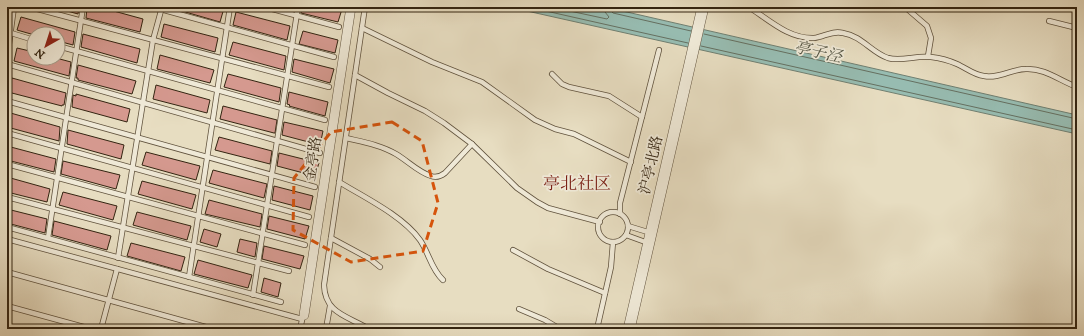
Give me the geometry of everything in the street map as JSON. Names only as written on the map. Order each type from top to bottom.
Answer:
[{"type":"street","name":"金亭路","points":[[303,317],[351,7]]},
{"type":"street","name":"沪亭北路","points":[[628,329],[703,7]]},
{"type":"lane","points":[[7,59],[14,7]]},
{"type":"lane","points":[[30,7],[330,87]]},
{"type":"lane","points":[[48,238],[83,7]]},
{"type":"lane","points":[[153,7],[334,57]]},
{"type":"lane","points":[[189,277],[230,7]]},
{"type":"lane","points":[[265,7],[339,27]]},
{"type":"lane","points":[[254,295],[298,7]]},
{"type":"lane","points":[[366,7],[339,182],[324,285],[324,295],[330,306],[338,313],[369,329]]},
{"type":"lane","points":[[749,7],[782,29],[794,35],[805,38],[816,38],[829,33],[843,32],[860,39],[888,58],[902,59],[928,56],[942,58],[973,73],[991,77],[1000,76],[1015,70],[1026,68],[1038,70],[1077,87]]},
{"type":"lane","points":[[905,7],[927,26],[931,38],[928,56]]},
{"type":"lane","points":[[118,258],[153,40],[161,8]]},
{"type":"lane","points":[[1049,21],[1077,28]]},
{"type":"lane","points":[[362,28],[432,62],[482,82],[535,120],[555,129],[574,134],[631,162]]},
{"type":"lane","points":[[11,33],[26,38]]},
{"type":"lane","points":[[66,48],[325,120]]},
{"type":"lane","points":[[620,214],[620,203],[659,50]]},
{"type":"lane","points":[[7,64],[320,153]]},
{"type":"lane","points":[[552,74],[562,84],[608,96],[642,116]]},
{"type":"lane","points":[[355,75],[425,111],[444,123],[472,144],[517,188],[537,202],[548,208],[600,222]]},
{"type":"lane","points":[[7,101],[315,187]]},
{"type":"lane","points":[[7,133],[309,217]]},
{"type":"lane","points":[[346,138],[383,148],[396,154],[423,172],[432,176],[440,176],[445,173],[472,144]]},
{"type":"lane","points":[[7,164],[305,245]]},
{"type":"lane","points":[[339,182],[387,211],[405,224],[420,239],[428,254],[433,269],[443,280]]},
{"type":"lane","points":[[7,197],[288,271]]},
{"type":"lane","points":[[610,213],[620,214],[627,221],[628,226],[626,235],[618,242],[608,241],[599,231],[600,222],[602,218],[610,213]]},
{"type":"lane","points":[[628,226],[650,238]]},
{"type":"lane","points":[[7,227],[281,302]]},
{"type":"lane","points":[[626,235],[650,238]]},
{"type":"lane","points":[[7,238],[303,317],[300,329]]},
{"type":"lane","points":[[331,238],[370,259],[380,267]]},
{"type":"lane","points":[[597,329],[610,267],[613,242]]},
{"type":"lane","points":[[513,250],[535,263],[605,293]]},
{"type":"lane","points":[[101,329],[117,268]]},
{"type":"lane","points":[[7,272],[213,329]]},
{"type":"lane","points":[[7,306],[91,329]]},
{"type":"lane","points":[[326,329],[330,306]]},
{"type":"lane","points":[[519,310],[545,320],[560,329]]},
{"type":"highlighted area","points":[[392,122],[422,141],[438,203],[423,251],[351,262],[293,230],[294,178],[331,132]]},
{"type":"water","points":[[509,7],[605,7],[1077,115],[1077,134]]},
{"type":"building","points":[[60,7],[79,7],[78,14],[60,9]]},
{"type":"building","points":[[87,7],[99,7],[143,19],[140,32],[86,18]]},
{"type":"building","points":[[175,7],[224,8],[220,22],[175,9]]},
{"type":"building","points":[[302,7],[334,7],[342,9],[338,22],[301,13]]},
{"type":"building","points":[[236,12],[290,26],[287,40],[233,25]]},
{"type":"building","points":[[21,17],[53,26],[26,26],[26,33],[17,30]]},
{"type":"building","points":[[164,24],[218,38],[215,52],[161,37]]},
{"type":"building","points":[[66,30],[75,32],[73,45],[66,43]]},
{"type":"building","points":[[303,31],[338,40],[335,53],[299,44]]},
{"type":"building","points":[[83,34],[140,49],[137,63],[81,47]]},
{"type":"building","points":[[233,42],[286,56],[284,70],[229,55]]},
{"type":"building","points":[[17,48],[26,50],[26,64],[14,61]]},
{"type":"building","points":[[160,55],[214,70],[210,83],[157,69]]},
{"type":"building","points":[[294,59],[334,69],[330,83],[292,72]]},
{"type":"building","points":[[66,61],[71,62],[69,76],[32,66],[66,66]]},
{"type":"building","points":[[78,65],[136,81],[132,94],[78,80],[78,78],[76,78]]},
{"type":"building","points":[[228,74],[281,88],[279,102],[224,87]]},
{"type":"building","points":[[12,78],[66,93],[64,105],[62,106],[8,92]]},
{"type":"building","points":[[156,85],[210,100],[207,113],[153,99]]},
{"type":"building","points":[[289,92],[328,102],[325,116],[289,106],[290,105],[287,104]]},
{"type":"building","points":[[76,94],[130,109],[127,122],[72,107],[73,95],[76,96]]},
{"type":"building","points":[[223,106],[277,120],[275,133],[220,119]]},
{"type":"building","points":[[7,112],[60,127],[59,141],[7,127]]},
{"type":"building","points":[[284,122],[323,131],[320,145],[282,135]]},
{"type":"building","points":[[68,130],[124,145],[121,159],[67,144]]},
{"type":"building","points":[[219,137],[272,151],[270,164],[215,150]]},
{"type":"building","points":[[7,146],[56,159],[54,172],[7,160]]},
{"type":"building","points":[[146,152],[200,166],[196,180],[142,165]]},
{"type":"building","points":[[279,153],[319,163],[315,176],[277,166]]},
{"type":"building","points":[[63,161],[120,175],[116,189],[61,174]]},
{"type":"building","points":[[213,170],[267,184],[264,198],[209,183]]},
{"type":"building","points":[[7,177],[50,189],[47,202],[7,192]]},
{"type":"building","points":[[142,181],[196,195],[192,209],[138,194]]},
{"type":"building","points":[[274,186],[313,196],[310,210],[272,200]]},
{"type":"building","points":[[63,192],[117,206],[113,220],[59,205]]},
{"type":"building","points":[[209,200],[262,214],[260,227],[205,214]]},
{"type":"building","points":[[7,209],[47,219],[45,233],[7,223]]},
{"type":"building","points":[[137,212],[191,226],[187,240],[133,225]]},
{"type":"building","points":[[269,216],[309,226],[305,239],[267,229]]},
{"type":"building","points":[[54,221],[111,236],[107,250],[52,235]]},
{"type":"building","points":[[204,229],[221,234],[217,247],[200,242]]},
{"type":"building","points":[[240,239],[257,243],[255,257],[237,252]]},
{"type":"building","points":[[131,243],[185,257],[181,271],[127,256]]},
{"type":"building","points":[[264,246],[304,256],[300,269],[262,259]]},
{"type":"building","points":[[198,260],[252,275],[248,288],[194,274]]},
{"type":"building","points":[[264,278],[281,283],[278,297],[261,292]]},
{"type":"district","name":"亭北社区","points":[[577,184]]},
{"type":"water label","name":"亭子泾","points":[[818,52]]}]
